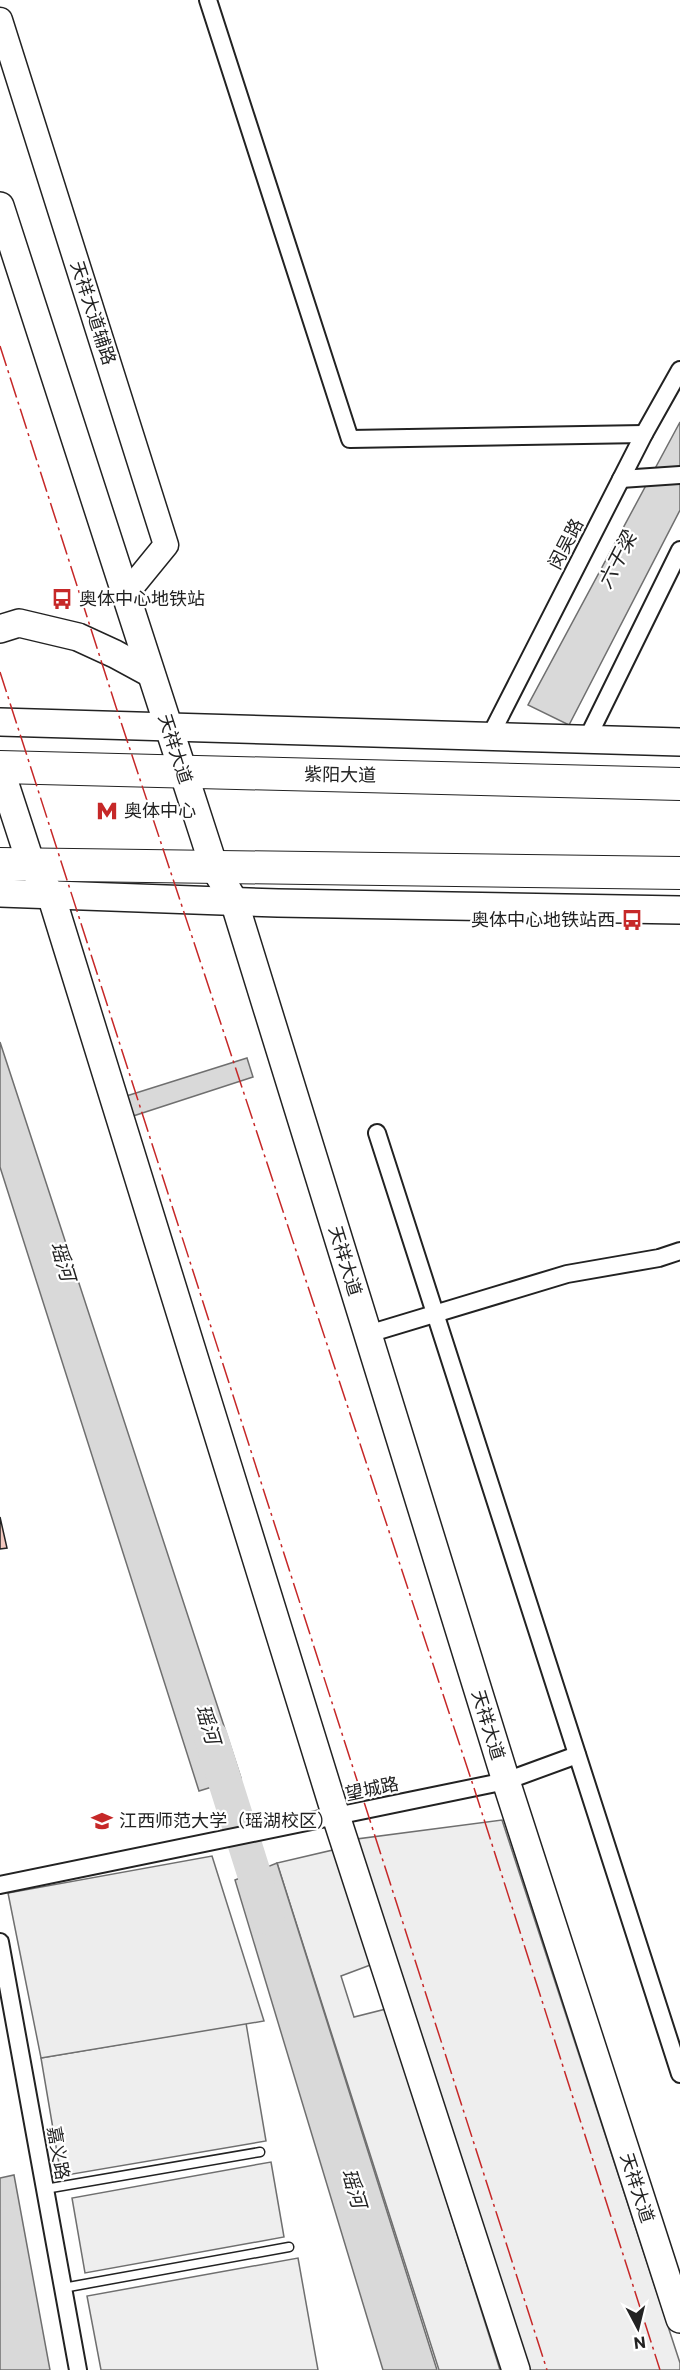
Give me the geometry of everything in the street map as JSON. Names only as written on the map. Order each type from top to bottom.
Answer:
[{"type":"highway","name":"紫阳大道","points":[[0,768],[680,784]]},
{"type":"highway","points":[[0,864],[680,873]]},
{"type":"main road","name":"天祥大道辅路","points":[[0,20],[166,545],[126,594]]},
{"type":"main road","name":"天祥大道","points":[[0,206],[214,867],[234,901],[506,1780],[680,2319]]},
{"type":"main road","points":[[0,629],[19,623],[78,637],[150,673]]},
{"type":"main road","points":[[0,722],[680,742]]},
{"type":"main road","points":[[0,768],[31,864],[51,895],[324,1818],[516,2370]]},
{"type":"main road","points":[[0,893],[234,901],[680,910]]},
{"type":"street","points":[[208,0],[350,439],[644,434]]},
{"type":"street","name":"闵吴路","points":[[490,736],[644,434],[680,370]]},
{"type":"street","points":[[621,479],[674,475]]},
{"type":"street","points":[[587,739],[680,550]]},
{"type":"street","points":[[377,1133],[680,2074]]},
{"type":"street","points":[[368,1334],[567,1274],[659,1258],[680,1251]]},
{"type":"street","name":"望城路","points":[[0,1885],[506,1780],[577,1755]]},
{"type":"street","name":"嘉义路","points":[[0,1942],[78,2370]]},
{"type":"lane","points":[[45,2189],[260,2152]]},
{"type":"lane","points":[[63,2288],[289,2247]]},
{"type":"shaded area","points":[[502,1820],[680,2363],[680,2370],[527,2370],[357,1839]]},
{"type":"shaded area","points":[[333,1850],[373,1964],[341,1976],[354,2017],[386,2009],[500,2370],[439,2370],[277,1863]]},
{"type":"shaded area","points":[[212,1856],[264,2021],[41,2058],[8,1893]]},
{"type":"shaded area","points":[[246,2023],[266,2141],[61,2176],[41,2058]]},
{"type":"shaded area","points":[[271,2162],[284,2237],[85,2273],[72,2198]]},
{"type":"shaded area","points":[[298,2258],[318,2370],[101,2370],[87,2296]]},
{"type":"water","name":"六干梁","points":[[680,422],[680,510],[569,725],[528,705]]},
{"type":"water","points":[[0,1042],[241,1778],[199,1791],[0,1167]]},
{"type":"water","points":[[247,1058],[253,1077],[127,1118],[120,1098]]},
{"type":"water","points":[[277,1863],[437,2370],[383,2370],[235,1880]]},
{"type":"water","points":[[14,2175],[50,2370],[0,2370],[0,2178]]},
{"type":"building","points":[[0,1517],[7,1548],[0,1549]]},
{"type":"waterway","name":"瑶河","points":[[211,1737],[268,1918]]},
{"type":"power","points":[[0,346],[116,707],[474,1788],[660,2370]]},
{"type":"power","points":[[0,672],[547,2370]]},
{"type":"place","name":"奥体中心地铁站","points":[[62,599]]},
{"type":"place","name":"奥体中心","points":[[107,811]]},
{"type":"place","name":"奥体中心地铁站西","points":[[632,920]]},
{"type":"place","name":"江西师范大学（瑶湖校区）","points":[[102,1821]]}]
